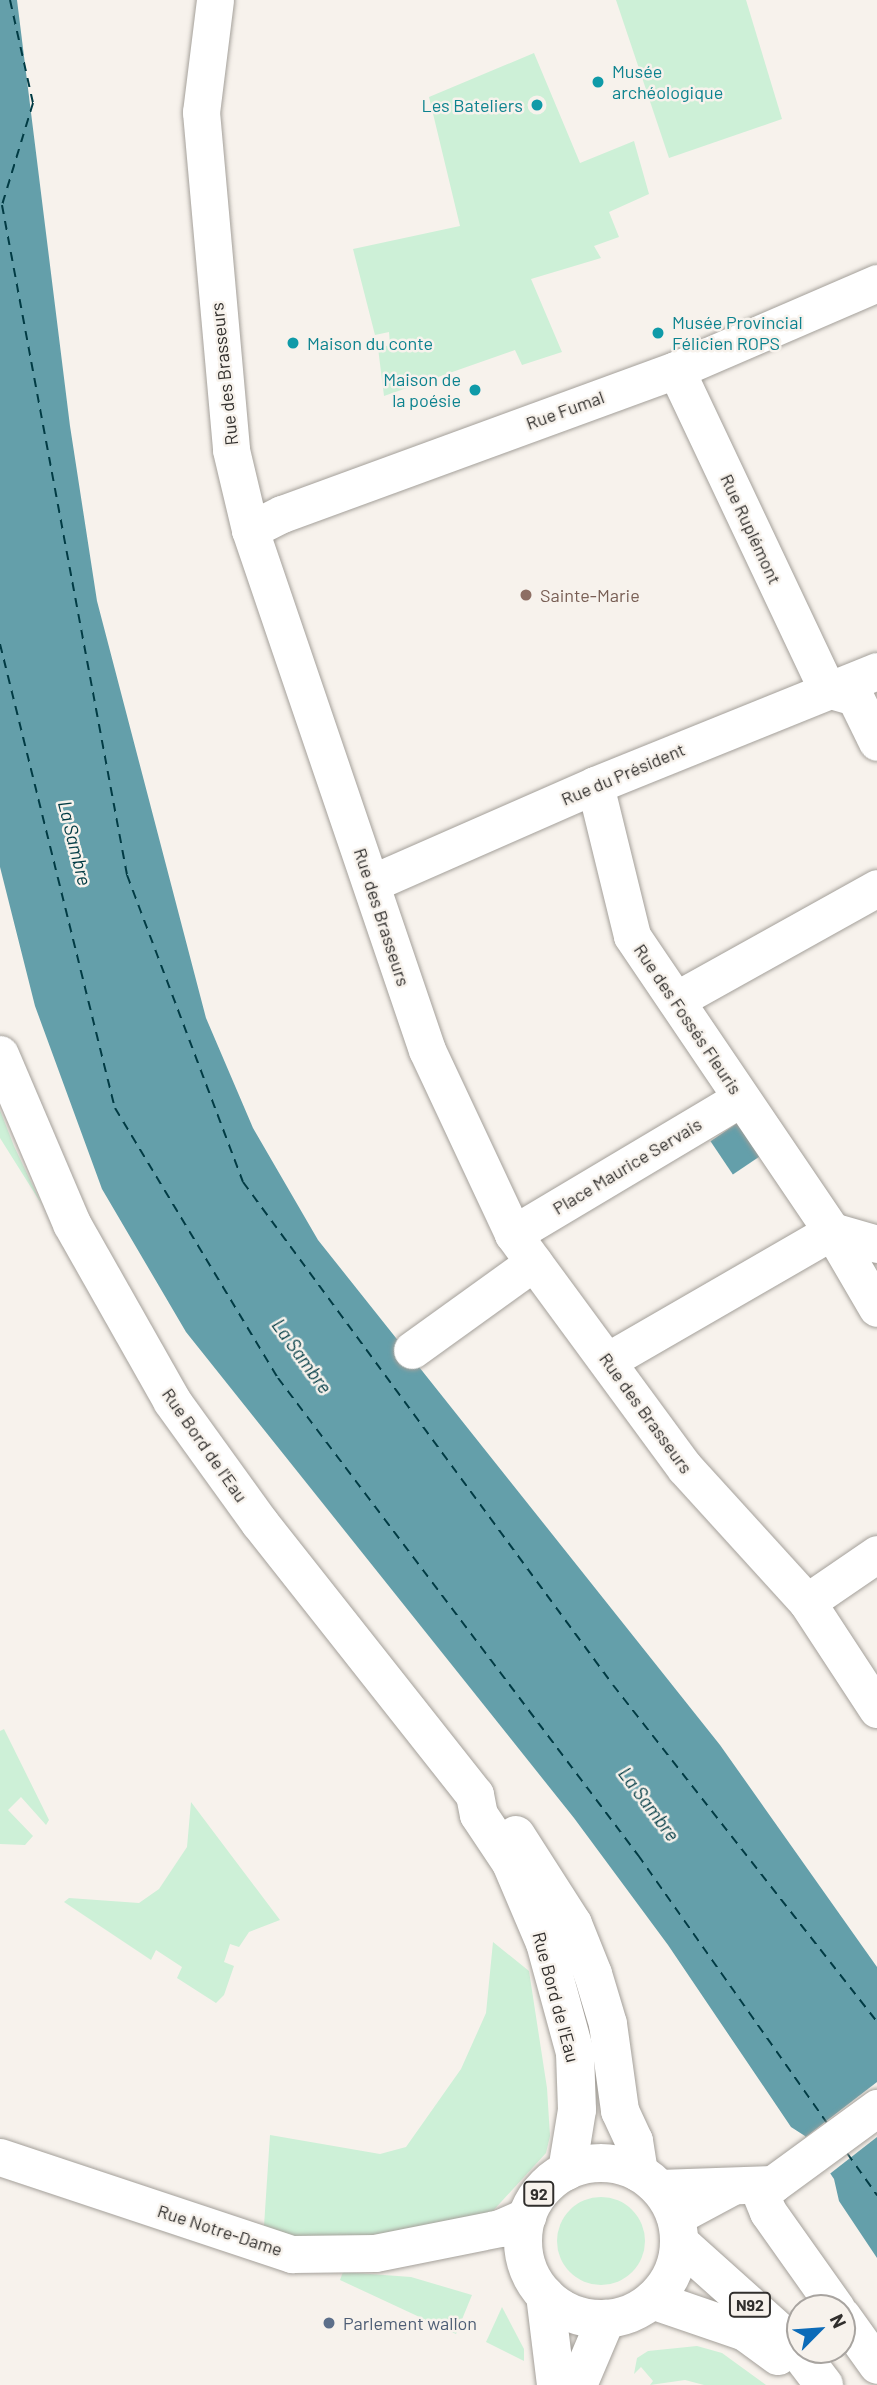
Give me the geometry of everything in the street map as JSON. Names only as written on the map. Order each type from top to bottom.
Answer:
[{"type":"main road","name":"Rue Bord de l'Eau","points":[[0,1055],[72,1224],[172,1401],[260,1523],[475,1795],[480,1815],[510,1863],[545,1943],[575,2053],[577,2110],[567,2171]]},
{"type":"main road","name":"Rue Bord de l'Eau","points":[[475,1795],[492,1802],[573,1924],[608,2024],[617,2083],[663,2205]]},
{"type":"main road","name":"92","points":[[606,2319],[573,2313],[545,2295],[525,2259],[527,2216],[541,2191],[567,2171],[607,2163],[663,2205]]},
{"type":"main road","points":[[578,2385],[606,2319],[630,2314],[652,2300],[672,2274],[663,2205]]},
{"type":"main road","name":"N92","points":[[663,2205],[792,2343],[819,2379]]},
{"type":"main road","points":[[545,2295],[556,2385]]},
{"type":"main road","name":"N92","points":[[652,2300],[745,2332],[788,2364],[819,2379]]},
{"type":"street","name":"Rue des Brasseurs","points":[[215,0],[201,112],[207,212],[231,450],[250,530],[427,1050],[524,1248],[609,1360],[685,1468],[807,1602],[877,1709]]},
{"type":"street","name":"Rue Fumal","points":[[250,530],[282,514],[676,370],[877,283]]},
{"type":"street","name":"Rue Ruplémont","points":[[676,370],[827,688]]},
{"type":"street","name":"Rue du Président","points":[[372,883],[595,785],[827,688],[877,671]]},
{"type":"street","points":[[827,688],[855,697],[877,742]]},
{"type":"street","name":"Rue des Fossés Fleuris","points":[[595,785],[632,936],[832,1231],[877,1308]]},
{"type":"street","points":[[676,1000],[877,888]]},
{"type":"street","name":"Place Maurice Servais","points":[[412,1350],[524,1248],[741,1098]]},
{"type":"street","points":[[609,1360],[832,1231],[877,1244]]},
{"type":"street","points":[[807,1602],[877,1554]]},
{"type":"street","points":[[663,2205],[744,2186],[773,2184],[877,2108]]},
{"type":"street","name":"Rue Notre-Dame","points":[[0,2157],[292,2254],[375,2253],[500,2228],[527,2216]]},
{"type":"street","points":[[744,2186],[768,2212],[826,2294]]},
{"type":"street","points":[[856,2336],[877,2365]]},
{"type":"green space","points":[[616,0],[746,0],[782,119],[669,158]]},
{"type":"green space","points":[[534,53],[580,163],[634,141],[649,194],[609,212],[619,237],[594,246],[601,258],[531,279],[562,352],[522,365],[515,350],[384,396],[378,348],[390,345],[389,332],[375,335],[353,249],[460,226],[429,97]]},
{"type":"green space","points":[[0,1110],[14,1146],[42,1205],[0,1138]]},
{"type":"green space","points":[[4,1729],[49,1820],[46,1825],[21,1797],[8,1810],[33,1836],[25,1845],[0,1844],[0,1731]]},
{"type":"green space","points":[[191,1802],[280,1920],[249,1932],[239,1947],[230,1944],[224,1962],[234,1966],[224,1995],[216,2003],[177,1978],[182,1967],[156,1950],[151,1960],[64,1902],[69,1898],[139,1903],[159,1889],[187,1847]]},
{"type":"green space","points":[[493,1942],[529,1971],[547,2088],[550,2136],[546,2153],[490,2214],[460,2225],[308,2242],[264,2226],[270,2135],[380,2154],[406,2147],[461,2069],[486,2013]]},
{"type":"green space","points":[[601,2197],[618,2201],[632,2210],[641,2224],[645,2241],[641,2258],[632,2272],[618,2281],[601,2285],[584,2281],[570,2272],[561,2258],[557,2241],[561,2224],[570,2210],[584,2201]]},
{"type":"green space","points":[[343,2272],[411,2277],[472,2295],[456,2334],[340,2280]]},
{"type":"green space","points":[[502,2307],[524,2349],[524,2361],[486,2342]]},
{"type":"green space","points":[[697,2346],[722,2353],[766,2385],[704,2385],[685,2380],[650,2385],[653,2381],[641,2367],[634,2374],[637,2358],[648,2351]]},
{"type":"water","name":"La Sambre","points":[[0,0],[17,0],[70,426],[97,601],[206,1018],[253,1128],[318,1240],[720,1745],[877,1967],[877,2258],[839,2201],[834,2179],[805,2136],[791,2127],[668,1945],[574,1818],[186,1332],[102,1189],[35,1006],[0,867]]},
{"type":"water","points":[[742,1120],[764,1153],[733,1174],[710,1141]]},
{"type":"pier","points":[[877,2082],[877,2137],[827,2176],[803,2139]]},
{"type":"ferry route","points":[[10,0],[33,103],[2,205],[127,875],[243,1182],[613,1685],[877,2022]]},
{"type":"ferry route","points":[[0,644],[115,1108],[278,1378],[638,1855],[826,2122]]},
{"type":"ferry route","points":[[847,2153],[877,2195]]},
{"type":"place","name":"Musée archéologique","points":[[598,82]]},
{"type":"place","name":"Les Bateliers","points":[[537,105]]},
{"type":"place","name":"Musée Provincial Félicien ROPS","points":[[658,333]]},
{"type":"place","name":"Maison du conte","points":[[293,343]]},
{"type":"place","name":"Maison de la poésie","points":[[475,390]]},
{"type":"place","name":"Sainte-Marie","points":[[526,595]]},
{"type":"place","name":"Parlement wallon","points":[[329,2323]]}]
